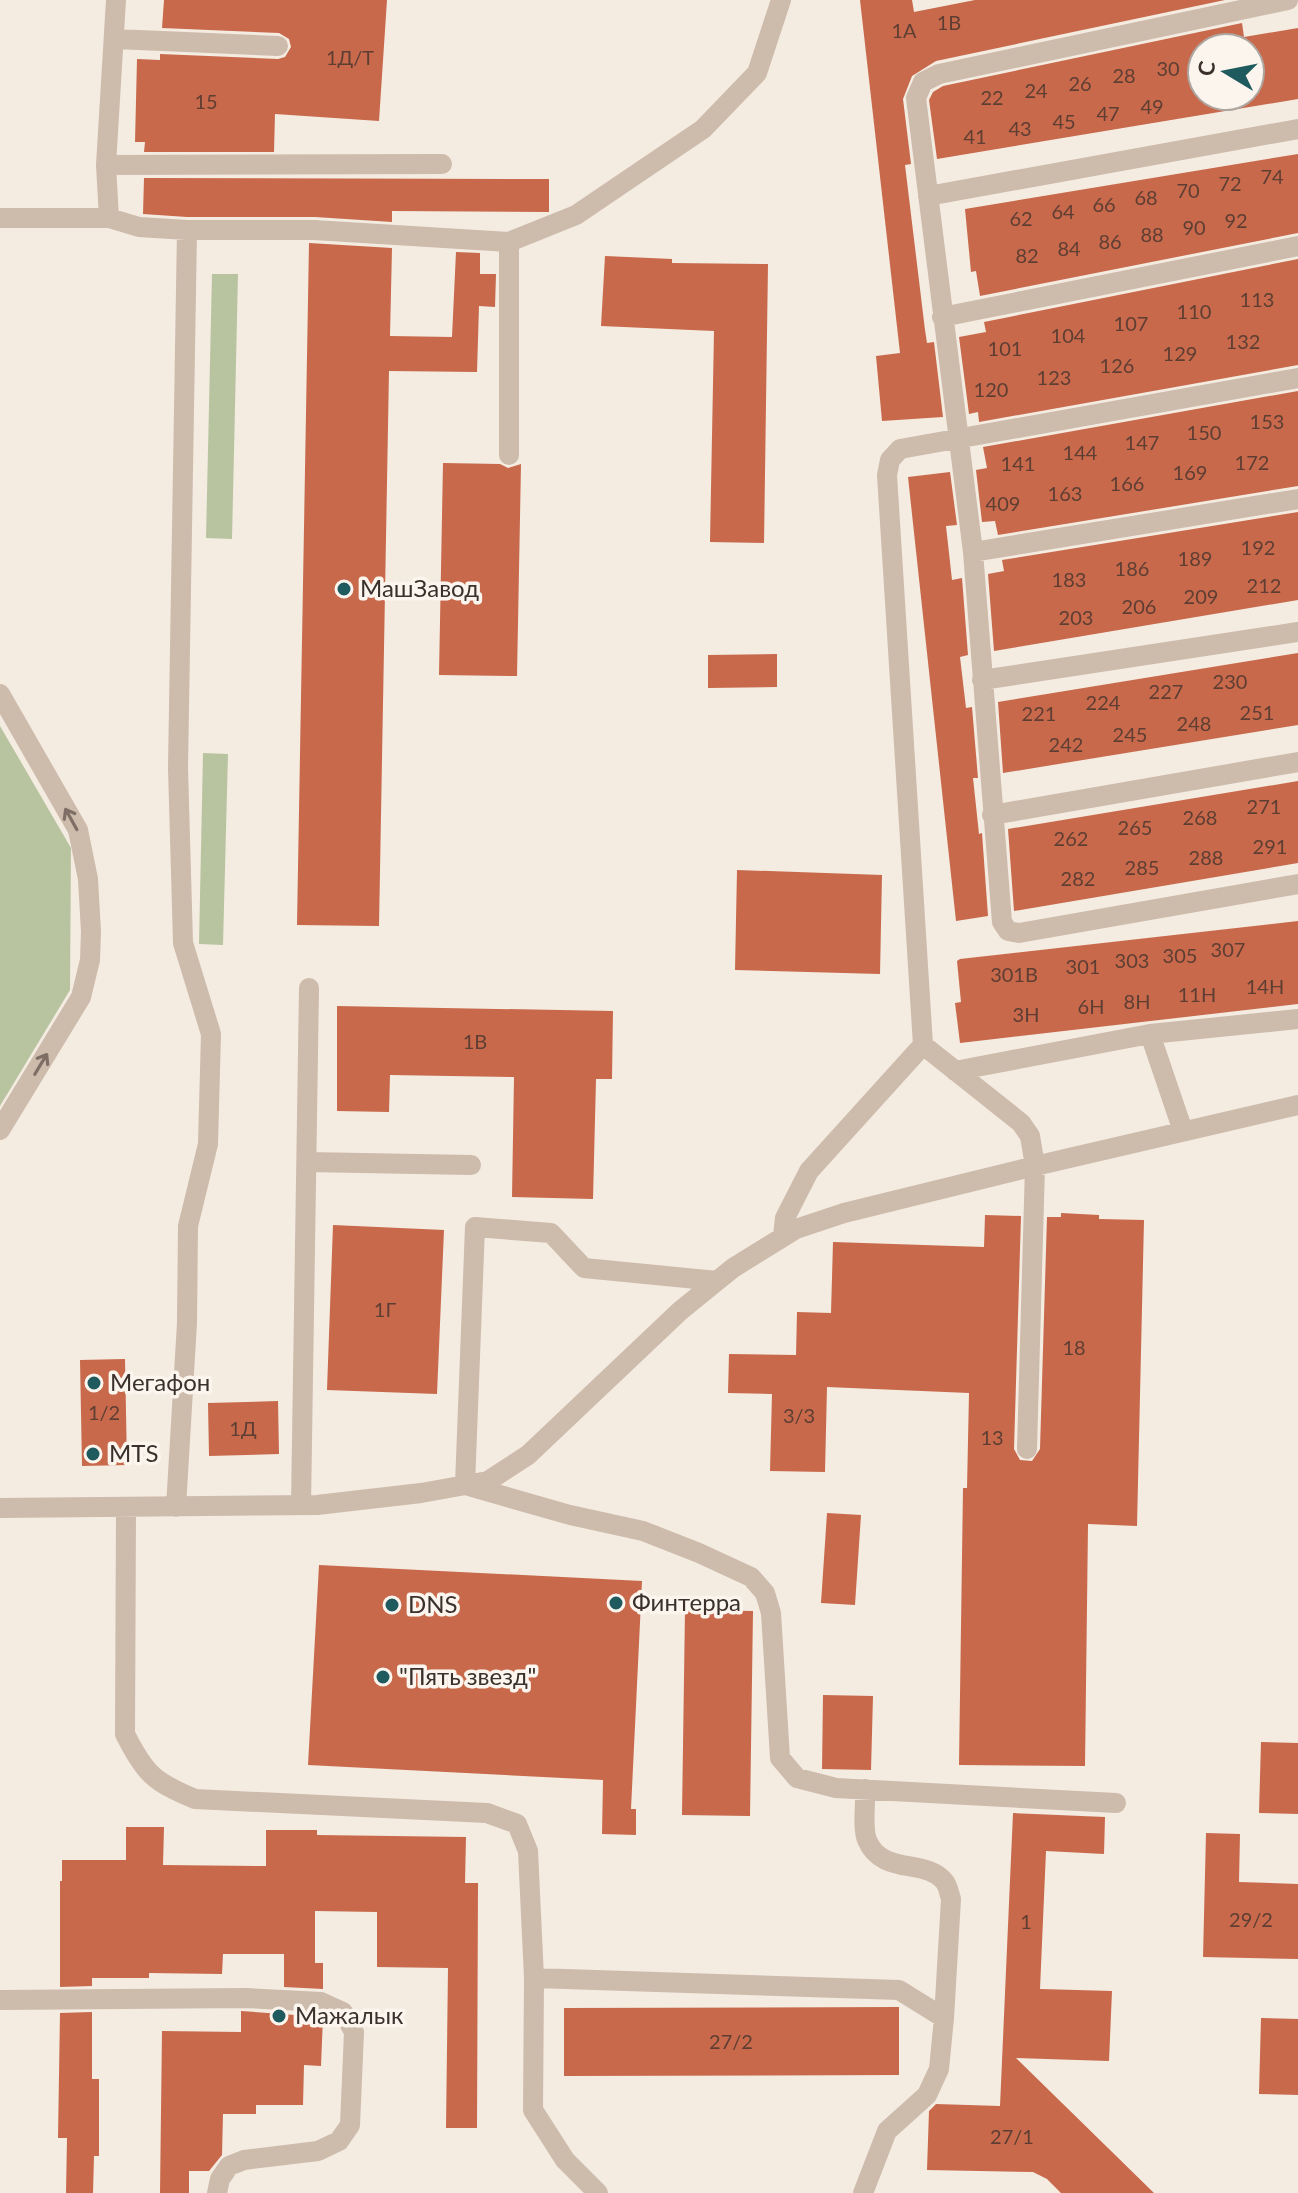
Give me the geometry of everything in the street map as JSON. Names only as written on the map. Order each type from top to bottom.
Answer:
[{"type":"street","points":[[109,218],[106,165],[116,0]]},
{"type":"street","points":[[0,218],[109,218],[139,227],[187,230],[314,230],[509,242],[576,215],[703,129],[757,73],[781,0]]},
{"type":"street","points":[[1288,0],[939,74],[923,82],[916,98],[973,552],[1002,922],[1008,931],[1019,933],[1298,884]]},
{"type":"street","points":[[115,39],[278,46]]},
{"type":"street","points":[[928,196],[1298,129]]},
{"type":"street","points":[[106,165],[442,164]]},
{"type":"street","points":[[176,1507],[187,1323],[188,1226],[208,1144],[211,1034],[183,943],[182,911],[178,768],[187,230]]},
{"type":"street","points":[[509,242],[509,455]]},
{"type":"street","points":[[942,317],[1298,246]]},
{"type":"street","points":[[783,1236],[785,1218],[809,1171],[923,1045],[887,475],[890,460],[900,449],[959,437],[1298,378]]},
{"type":"street","points":[[973,552],[1298,499]]},
{"type":"street","points":[[982,680],[1298,632]]},
{"type":"street","points":[[0,694],[78,830],[88,879],[91,932],[90,960],[81,997],[0,1130]]},
{"type":"street","points":[[992,815],[1298,762]]},
{"type":"street","points":[[301,1505],[309,988]]},
{"type":"street","points":[[955,1071],[1150,1034],[1298,1019]]},
{"type":"street","points":[[1150,1034],[1183,1131]]},
{"type":"street","points":[[923,1045],[1021,1123],[1030,1136],[1035,1166],[1027,1449]]},
{"type":"street","points":[[0,1508],[301,1505],[421,1493],[488,1481],[528,1455],[680,1311],[717,1281],[783,1236],[844,1213],[1298,1105]]},
{"type":"street","points":[[307,1162],[471,1165]]},
{"type":"street","points":[[465,1485],[475,1227],[551,1233],[584,1268],[717,1281]]},
{"type":"street","points":[[465,1485],[570,1515],[643,1531],[751,1577],[765,1593],[771,1613],[780,1758],[797,1778],[836,1788],[1116,1803]]},
{"type":"street","points":[[126,1508],[125,1734],[139,1763],[162,1786],[195,1799],[487,1813],[517,1824],[528,1851],[534,1978],[533,2110],[565,2160],[598,2193]]},
{"type":"street","points":[[863,2193],[887,2131],[927,2095],[939,2069],[951,1899],[945,1882],[933,1872],[901,1866],[878,1856],[866,1839],[865,1789]]},
{"type":"street","points":[[534,1978],[899,1990],[944,2018]]},
{"type":"street","points":[[0,2000],[246,1998],[321,2002],[343,2012],[354,2032],[350,2125],[345,2133],[339,2141],[318,2151],[244,2160],[229,2166],[220,2179],[217,2193]]},
{"type":"green space","points":[[212,274],[238,274],[232,539],[206,538]]},
{"type":"green space","points":[[0,726],[71,848],[70,990],[0,1106]]},
{"type":"green space","points":[[203,753],[228,754],[223,945],[199,944]]},
{"type":"building","points":[[164,0],[387,0],[379,121],[275,114],[274,152],[144,152],[145,142],[135,142],[137,59],[160,60],[160,54],[278,59],[285,57],[291,47],[289,39],[279,33],[162,28]]},
{"type":"building","points":[[860,0],[912,0],[914,12],[975,0],[1225,0],[936,61],[912,76],[903,99],[911,164],[905,165],[925,330],[927,343],[934,342],[943,417],[882,421],[876,356],[900,353]]},
{"type":"building","points":[[1242,23],[1243,32],[1199,32]]},
{"type":"building","points":[[1298,28],[1298,99],[1266,104],[1266,33]]},
{"type":"building","points":[[1186,35],[1186,112],[1220,112],[937,159],[929,100],[933,92],[943,86]]},
{"type":"building","points":[[1298,154],[1298,233],[980,296],[976,271],[971,272],[965,209]]},
{"type":"building","points":[[144,178],[549,179],[549,212],[392,211],[392,222],[315,217],[143,214]]},
{"type":"building","name":"МашЗавод","points":[[309,243],[392,248],[390,336],[452,337],[456,252],[480,253],[480,274],[496,274],[495,307],[479,306],[477,372],[389,371],[379,926],[297,925]]},
{"type":"building","points":[[605,256],[672,259],[672,263],[768,264],[764,543],[710,542],[714,331],[601,326]]},
{"type":"building","points":[[1298,259],[1298,365],[979,422],[978,412],[969,414],[959,337],[986,332],[984,322]]},
{"type":"building","points":[[1298,391],[1298,486],[998,535],[995,521],[982,522],[976,470],[987,468],[983,447]]},
{"type":"building","points":[[443,463],[500,464],[508,468],[521,464],[517,676],[439,675]]},
{"type":"building","points":[[950,472],[957,525],[946,526],[952,580],[962,578],[968,655],[960,657],[966,708],[972,707],[978,778],[973,778],[979,834],[982,833],[988,916],[956,921],[908,477]]},
{"type":"building","points":[[1298,512],[1298,600],[994,651],[988,574],[1004,571],[1002,560]]},
{"type":"building","points":[[1298,653],[1298,725],[1003,773],[998,702]]},
{"type":"building","points":[[777,654],[777,687],[708,688],[708,655]]},
{"type":"building","points":[[1298,781],[1298,863],[1014,911],[1008,829]]},
{"type":"building","points":[[737,870],[882,875],[880,974],[735,970]]},
{"type":"building","points":[[1298,921],[1298,1004],[960,1043],[955,1003],[961,1002],[957,961],[960,959]]},
{"type":"building","points":[[337,1006],[613,1011],[612,1079],[596,1079],[593,1199],[512,1197],[514,1077],[390,1075],[389,1112],[337,1111]]},
{"type":"building","points":[[1061,1213],[1099,1215],[1099,1219],[1144,1220],[1137,1526],[1088,1524],[1085,1766],[959,1765],[963,1488],[967,1488],[969,1393],[827,1387],[825,1472],[770,1471],[772,1394],[728,1393],[729,1354],[796,1355],[797,1312],[831,1313],[833,1242],[984,1247],[985,1215],[1021,1216],[1014,1449],[1020,1460],[1032,1461],[1040,1449],[1047,1217],[1061,1217]]},
{"type":"building","points":[[333,1225],[444,1230],[437,1394],[327,1390]]},
{"type":"building","points":[[125,1359],[127,1465],[82,1466],[80,1360]]},
{"type":"building","points":[[278,1401],[279,1454],[209,1456],[208,1403]]},
{"type":"building","points":[[827,1513],[861,1515],[855,1605],[821,1603]]},
{"type":"building","points":[[319,1565],[642,1581],[631,1809],[636,1809],[636,1835],[602,1834],[603,1780],[308,1765]]},
{"type":"building","points":[[685,1610],[753,1611],[750,1816],[682,1815]]},
{"type":"building","points":[[823,1695],[873,1696],[871,1770],[822,1769]]},
{"type":"building","points":[[1261,1742],[1298,1743],[1298,1814],[1259,1813]]},
{"type":"building","points":[[1013,1813],[1105,1817],[1104,1854],[1046,1851],[1040,1989],[1112,1991],[1109,2061],[1016,2058],[1154,2193],[1061,2193],[1047,2179],[1033,2172],[927,2170],[929,2111],[936,2104],[1000,2106]]},
{"type":"building","points":[[126,1827],[164,1827],[163,1865],[266,1866],[266,1830],[317,1830],[317,1835],[466,1837],[465,1883],[478,1883],[477,2128],[446,2128],[448,1968],[377,1967],[377,1912],[315,1911],[315,1963],[323,1963],[323,1989],[284,1987],[284,1954],[223,1954],[222,1974],[149,1973],[149,1978],[92,1978],[92,1986],[60,1987],[62,1860],[126,1860]]},
{"type":"building","points":[[1206,1833],[1240,1834],[1239,1882],[1298,1884],[1298,1959],[1203,1957]]},
{"type":"building","points":[[899,2007],[899,2075],[564,2076],[564,2008]]},
{"type":"building","points":[[241,2011],[323,2017],[321,2066],[304,2065],[303,2105],[256,2105],[256,2114],[223,2114],[222,2155],[209,2171],[189,2171],[189,2193],[160,2193],[162,2031],[241,2032]]},
{"type":"building","points":[[92,2012],[92,2079],[99,2079],[99,2156],[94,2156],[93,2193],[66,2193],[67,2138],[58,2138],[60,2013]]},
{"type":"building","points":[[1261,2018],[1298,2019],[1298,2095],[1259,2094]]},
{"type":"place","name":"МашЗавод","points":[[344,589]]},
{"type":"place","name":"Мегафон","points":[[94,1383]]},
{"type":"place","name":"MTS","points":[[93,1454]]},
{"type":"place","name":"Финтерра","points":[[616,1603]]},
{"type":"place","name":"DNS","points":[[392,1605]]},
{"type":"place","name":"\"Пять звезд\"","points":[[383,1677]]},
{"type":"place","name":"Мажалык","points":[[279,2016]]}]
